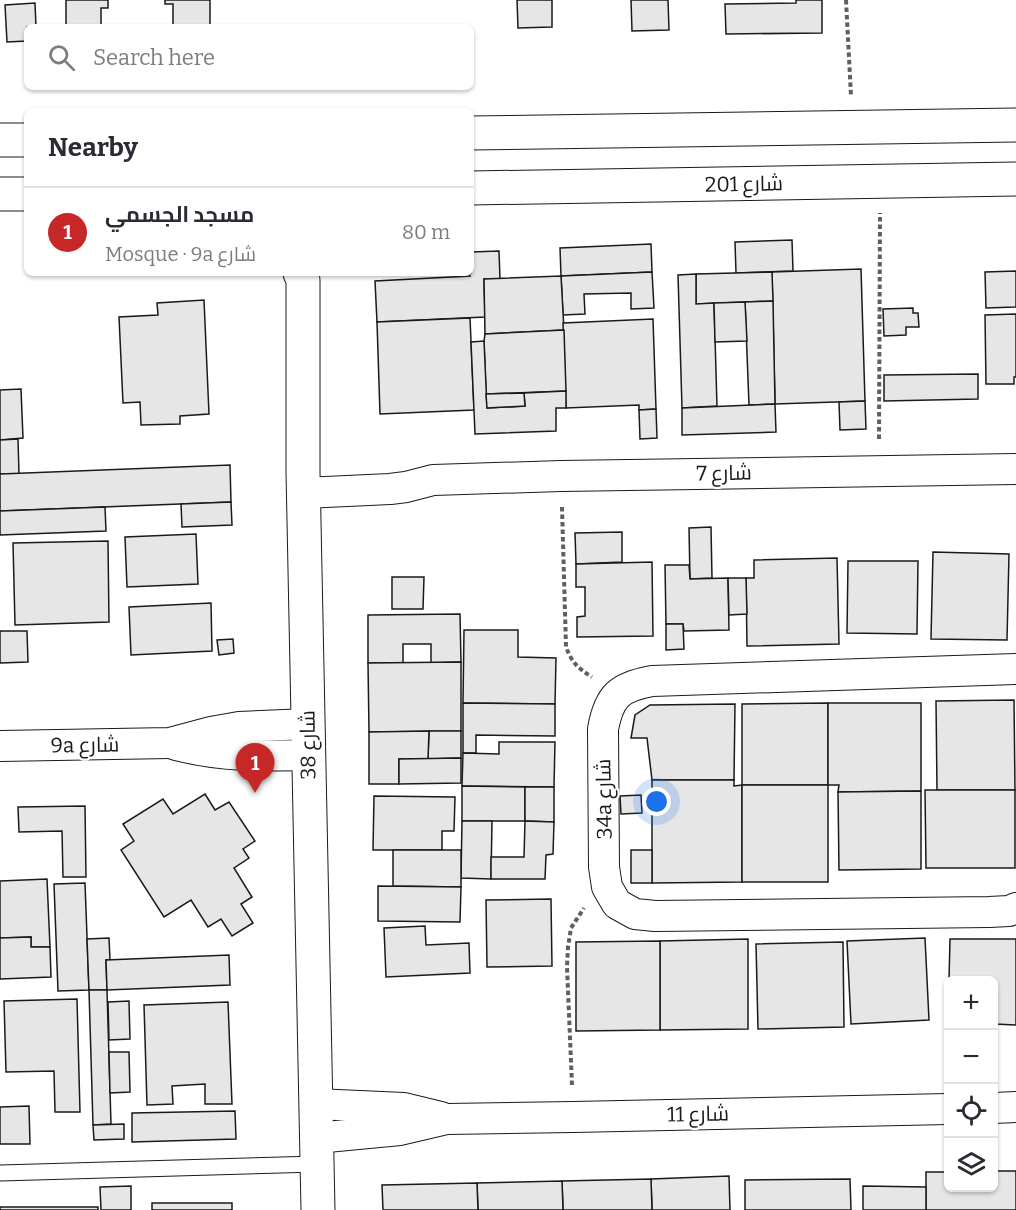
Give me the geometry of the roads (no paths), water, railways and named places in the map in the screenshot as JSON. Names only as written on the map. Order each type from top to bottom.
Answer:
[{"type":"street","points":[[474,133],[1016,125]]},
{"type":"street","points":[[0,140],[24,140]]},
{"type":"street","name":"شارع 201","points":[[474,188],[1016,179]]},
{"type":"street","points":[[0,194],[24,194]]},
{"type":"street","name":"شارع 38","points":[[304,276],[303,483],[318,1210]]},
{"type":"street","name":"شارع 7","points":[[303,483],[392,472],[433,480],[1016,469]]},
{"type":"street","name":"34a شارع","points":[[1016,669],[652,681],[633,685],[617,695],[606,711],[603,729],[604,867],[607,887],[617,904],[635,914],[655,916],[989,912],[1009,911],[1016,908]]},
{"type":"street","name":"9a شارع","points":[[0,746],[170,743],[244,756],[308,740]]},
{"type":"street","name":"شارع 11","points":[[315,1104],[404,1108],[447,1119]]},
{"type":"street","points":[[998,1108],[1016,1107]]},
{"type":"street","name":"شارع 11","points":[[316,1151],[447,1119],[944,1109]]},
{"type":"lane","points":[[0,1173],[316,1151]]},
{"type":"place","name":"مسجد الجسمي","points":[[255,793]]}]
